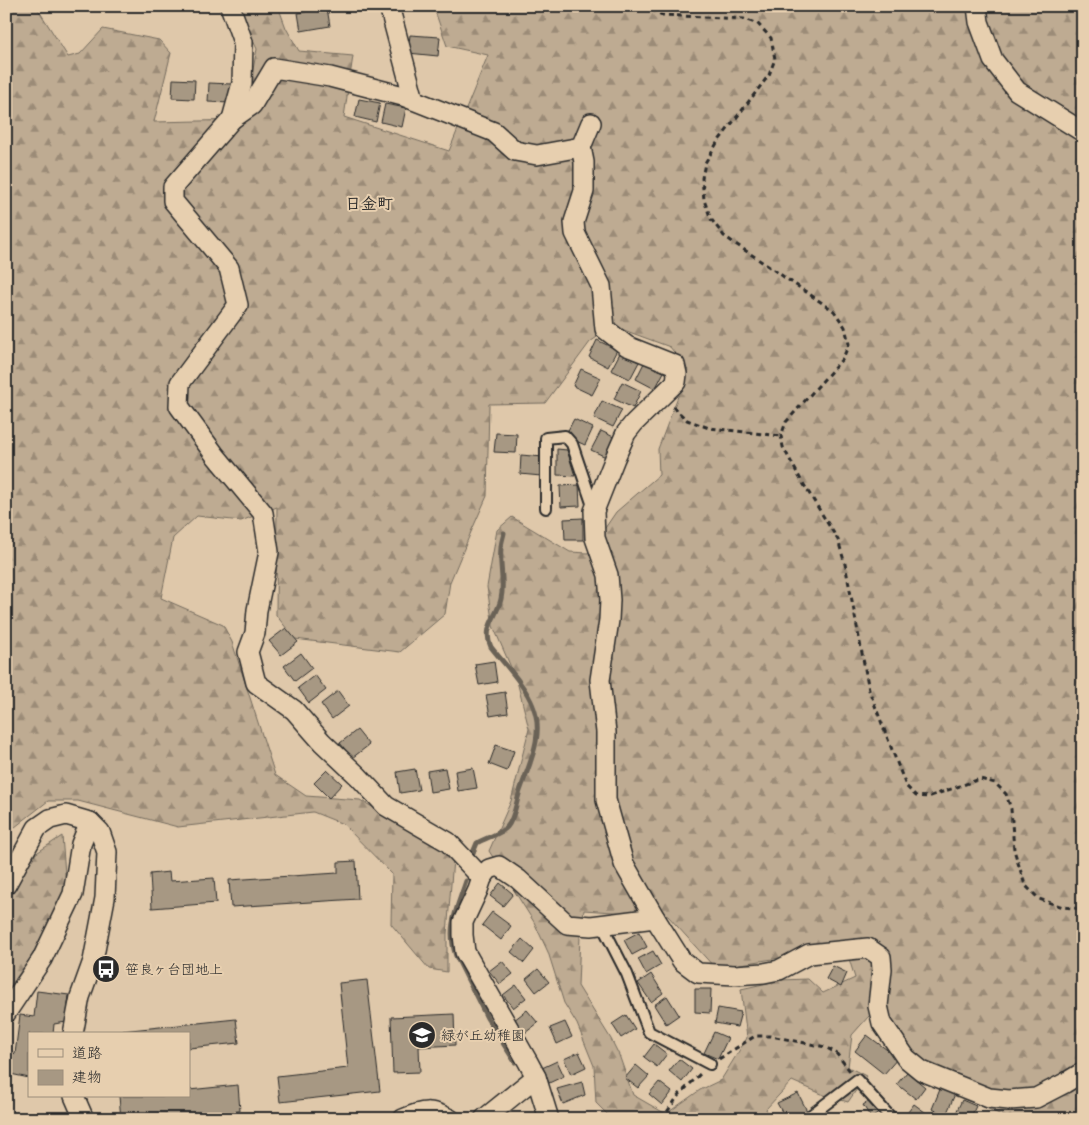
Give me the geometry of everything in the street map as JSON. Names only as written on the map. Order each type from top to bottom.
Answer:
[{"type":"street","points":[[230,6],[243,42],[242,83],[232,119]]},
{"type":"street","points":[[389,6],[414,100]]},
{"type":"street","points":[[977,6],[979,22],[993,60],[1017,91],[1083,132]]},
{"type":"street","points":[[482,878],[448,842],[386,806],[322,742],[294,710],[256,683],[248,652],[255,633],[257,610],[269,552],[263,513],[179,406],[180,383],[238,305],[229,268],[173,200],[173,187],[232,119],[252,105],[274,68],[330,78],[403,96],[494,132],[515,151],[537,155],[582,147]]},
{"type":"street","points":[[592,123],[582,147],[584,191],[574,222],[576,233],[601,286],[605,329],[627,346],[675,364],[678,374],[676,382],[634,422],[626,433],[594,512],[595,538],[608,575],[610,600],[600,680],[606,732],[606,800],[624,864],[682,961],[698,973],[735,975],[764,973],[779,970],[809,954],[868,948],[881,957],[882,969],[878,1006],[882,1023],[906,1058],[922,1071],[989,1098],[1009,1100],[1036,1098],[1083,1072]]},
{"type":"street","points":[[6,885],[37,828],[50,819],[66,815],[90,822],[100,832],[107,852],[104,898],[93,961],[80,998],[72,1032]]},
{"type":"street","points":[[6,1013],[42,959],[73,894],[81,844],[90,822]]},
{"type":"street","points":[[549,1119],[536,1077],[465,952],[462,922],[482,878],[489,869],[499,866],[518,879],[567,924],[591,926],[655,918]]},
{"type":"street","points":[[484,1119],[536,1077]]},
{"type":"street","points":[[75,1098],[84,1119]]},
{"type":"street","points":[[403,1119],[425,1112],[436,1112],[450,1119]]},
{"type":"lane","points":[[546,508],[546,438],[565,436],[572,444],[594,512]]},
{"type":"lane","points":[[602,925],[627,974],[649,1032],[710,1064]]},
{"type":"lane","points":[[806,1119],[856,1080],[892,1119]]},
{"type":"path","points":[[643,6],[662,15],[744,20],[758,24],[772,38],[776,59],[769,75],[717,143],[705,163],[702,178],[704,200],[711,219],[724,236],[834,311],[845,327],[848,344],[843,358],[786,422],[781,436],[783,447],[801,480],[838,540],[845,564],[869,690],[906,786],[916,796],[928,797],[980,779],[995,783],[1006,794],[1011,809],[1014,850],[1024,885],[1039,898],[1063,907],[1083,909]]},
{"type":"path","points":[[661,396],[687,420],[709,428],[781,436]]},
{"type":"path","points":[[662,1119],[679,1094],[710,1064],[755,1036],[771,1036],[825,1047],[836,1053],[856,1080]]},
{"type":"green space","points":[[6,6],[36,6],[68,57],[80,54],[103,29],[159,40],[171,53],[154,122],[243,120],[257,49],[237,6],[278,6],[286,28],[299,51],[353,56],[344,117],[449,151],[488,55],[447,46],[434,8],[435,6],[1083,6],[1083,1119],[1005,1119],[1006,1117],[977,1104],[980,1095],[911,1063],[879,1016],[869,1016],[852,1035],[848,1067],[866,1076],[848,1102],[824,1095],[792,1081],[766,1109],[770,1119],[612,1119],[596,1103],[594,1066],[577,1024],[564,1003],[548,952],[534,922],[489,851],[511,801],[529,729],[517,681],[493,626],[487,587],[497,530],[512,517],[570,552],[588,553],[616,512],[659,475],[658,449],[688,370],[670,347],[613,326],[590,342],[545,403],[489,404],[487,496],[450,582],[445,614],[400,652],[295,639],[276,615],[277,507],[241,521],[197,516],[173,538],[161,598],[223,625],[232,642],[275,775],[306,796],[360,800],[431,840],[453,859],[447,934],[447,972],[429,969],[391,924],[392,874],[343,824],[313,812],[178,827],[78,801],[48,801],[10,831],[6,842]],"holes":[[[584,910],[668,916],[715,968],[845,946],[855,978],[823,993],[808,979],[781,980],[741,989],[747,1038],[721,1080],[700,1090],[666,1114],[633,1095],[619,1055],[611,1039],[578,986],[580,936]]]},
{"type":"green space","points":[[62,836],[66,886],[32,956],[6,992],[6,892],[35,854]]},
{"type":"building","points":[[327,8],[330,26],[301,31],[298,13]]},
{"type":"building","points":[[410,35],[440,37],[438,56],[408,53]]},
{"type":"building","points":[[173,79],[195,80],[194,99],[172,98]]},
{"type":"building","points":[[209,83],[231,84],[230,103],[208,102]]},
{"type":"building","points":[[359,99],[380,103],[376,122],[355,117]]},
{"type":"building","points":[[385,104],[406,108],[402,127],[381,122]]},
{"type":"building","points":[[597,340],[617,350],[608,367],[589,357]]},
{"type":"building","points":[[620,353],[639,362],[630,379],[611,370]]},
{"type":"building","points":[[644,363],[664,372],[655,389],[636,379]]},
{"type":"building","points":[[581,369],[601,378],[592,395],[573,386]]},
{"type":"building","points":[[622,382],[641,391],[633,408],[614,399]]},
{"type":"building","points":[[602,401],[622,410],[613,427],[594,418]]},
{"type":"building","points":[[574,419],[593,428],[585,445],[565,436]]},
{"type":"building","points":[[601,431],[618,439],[608,458],[591,450]]},
{"type":"building","points":[[496,433],[517,434],[516,453],[494,452]]},
{"type":"building","points":[[557,449],[567,450],[575,476],[557,475]]},
{"type":"building","points":[[521,455],[543,457],[541,476],[520,474]]},
{"type":"building","points":[[579,485],[580,506],[561,507],[560,486]]},
{"type":"building","points":[[583,518],[583,540],[565,540],[564,519]]},
{"type":"building","points":[[286,628],[298,642],[281,655],[269,641]]},
{"type":"building","points":[[301,653],[312,668],[295,681],[284,666]]},
{"type":"building","points":[[494,661],[497,682],[479,685],[475,664]]},
{"type":"building","points":[[315,675],[326,690],[309,703],[298,688]]},
{"type":"building","points":[[338,691],[349,706],[332,719],[321,704]]},
{"type":"building","points":[[505,692],[508,713],[490,716],[486,695]]},
{"type":"building","points":[[357,730],[369,745],[352,758],[340,743]]},
{"type":"building","points":[[496,745],[514,751],[507,771],[489,764]]},
{"type":"building","points":[[445,768],[449,789],[430,792],[427,771]]},
{"type":"building","points":[[473,768],[477,788],[458,791],[455,771]]},
{"type":"building","points":[[415,769],[419,790],[400,793],[397,772]]},
{"type":"building","points":[[327,770],[342,784],[329,798],[314,783]]},
{"type":"building","points":[[356,861],[358,899],[231,907],[229,880],[338,873],[338,862]]},
{"type":"building","points":[[169,872],[170,881],[214,878],[216,903],[152,908],[150,874]]},
{"type":"building","points":[[500,883],[513,894],[503,906],[490,896]]},
{"type":"building","points":[[492,912],[511,926],[501,940],[482,925]]},
{"type":"building","points":[[639,932],[647,947],[632,955],[624,940]]},
{"type":"building","points":[[522,939],[534,950],[524,963],[511,952]]},
{"type":"building","points":[[653,951],[661,965],[646,974],[638,959]]},
{"type":"building","points":[[502,961],[513,974],[500,984],[489,971]]},
{"type":"building","points":[[833,966],[847,973],[841,987],[826,979]]},
{"type":"building","points":[[538,969],[549,982],[536,992],[526,979]]},
{"type":"building","points":[[651,974],[663,993],[651,1002],[638,983]]},
{"type":"building","points":[[367,980],[380,1091],[280,1102],[277,1076],[348,1068],[339,983]]},
{"type":"building","points":[[516,985],[526,998],[513,1008],[503,995]]},
{"type":"building","points":[[695,989],[711,989],[710,1013],[695,1012]]},
{"type":"building","points":[[37,991],[69,995],[66,1022],[54,1024],[53,1032],[28,1032],[28,1078],[6,1073],[7,1047],[15,1054],[20,1015],[34,1017]]},
{"type":"building","points":[[667,996],[679,1015],[666,1024],[654,1005]]},
{"type":"building","points":[[718,1008],[741,1012],[737,1027],[715,1023]]},
{"type":"building","points":[[527,1010],[538,1023],[525,1033],[514,1020]]},
{"type":"building","points":[[454,1014],[455,1045],[419,1047],[420,1072],[393,1073],[391,1017]]},
{"type":"building","points":[[626,1015],[635,1029],[621,1038],[612,1024]]},
{"type":"building","points":[[236,1019],[239,1043],[190,1048],[190,1032],[112,1032]]},
{"type":"building","points":[[565,1022],[572,1037],[557,1044],[550,1028]]},
{"type":"building","points":[[714,1032],[728,1038],[718,1059],[704,1053]]},
{"type":"building","points":[[867,1035],[898,1058],[884,1074],[855,1051]]},
{"type":"building","points":[[654,1044],[667,1054],[657,1067],[644,1057]]},
{"type":"building","points":[[579,1052],[586,1067],[571,1074],[564,1059]]},
{"type":"building","points":[[679,1059],[692,1069],[682,1082],[669,1071]]},
{"type":"building","points":[[557,1061],[564,1076],[549,1083],[542,1068]]},
{"type":"building","points":[[636,1065],[649,1076],[638,1088],[625,1078]]},
{"type":"building","points":[[907,1072],[925,1087],[916,1099],[897,1084]]},
{"type":"building","points":[[582,1082],[585,1095],[563,1104],[557,1089]]},
{"type":"building","points":[[659,1082],[672,1092],[662,1105],[649,1094]]},
{"type":"building","points":[[238,1085],[240,1111],[155,1119],[121,1119],[119,1098],[190,1098],[190,1090]]},
{"type":"building","points":[[941,1087],[955,1094],[946,1115],[932,1109]]},
{"type":"building","points":[[798,1093],[807,1111],[793,1119],[786,1119],[777,1103]]},
{"type":"building","points":[[875,1097],[882,1111],[871,1118],[863,1105]]},
{"type":"building","points":[[962,1100],[976,1106],[970,1119],[953,1119]]},
{"type":"building","points":[[914,1104],[933,1118],[908,1119],[905,1116]]},
{"type":"waterway","points":[[472,855],[477,843],[501,832],[510,823],[537,739],[536,717],[533,706],[520,683],[491,647],[488,634],[502,593],[501,544],[504,533]]},
{"type":"waterway","points":[[466,881],[452,927],[453,946],[456,956],[487,1018],[515,1062]]},
{"type":"place","name":"笹良ヶ台団地上","points":[[106,969]]},
{"type":"place","name":"緑が丘幼稚園","points":[[422,1035]]},
{"type":"district","name":"日金町","points":[[369,204]]}]
